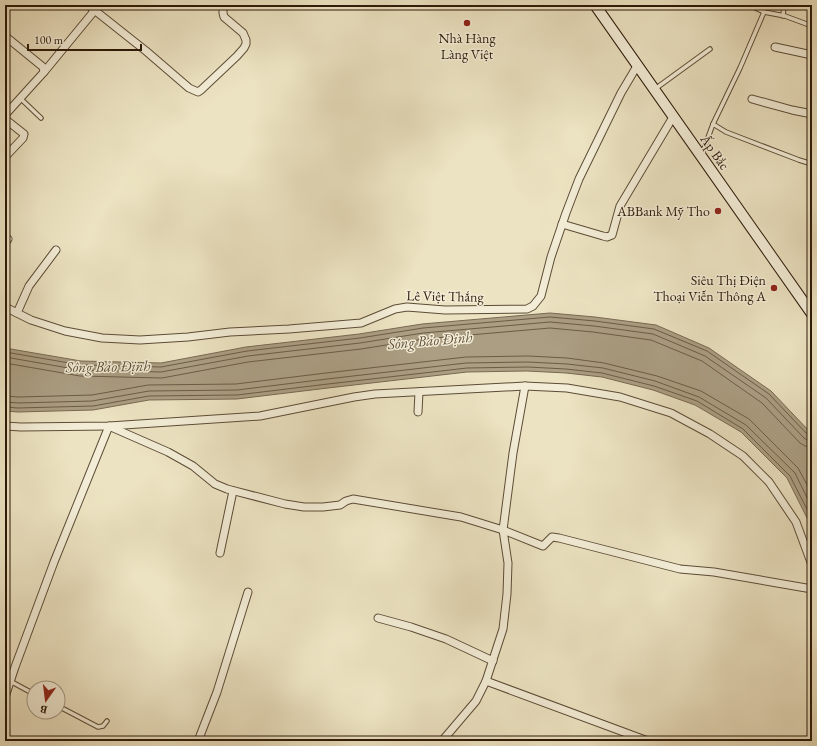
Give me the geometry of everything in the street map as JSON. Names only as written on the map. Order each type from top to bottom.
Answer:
[{"type":"main road","name":"Ấp Bắc","points":[[599,6],[637,66],[812,314]]},
{"type":"street","points":[[88,5],[146,51],[189,88],[198,92],[234,60],[246,44],[243,33],[224,17],[223,5]]},
{"type":"street","points":[[5,115],[44,72],[95,10]]},
{"type":"street","points":[[5,36],[43,68],[44,72]]},
{"type":"street","points":[[775,47],[812,55]]},
{"type":"street","name":"Lê Việt Thắng","points":[[5,307],[31,320],[65,331],[102,338],[140,340],[361,322],[395,309],[407,307],[445,310],[527,309],[533,306],[541,296],[551,257],[579,179],[621,93],[637,66]]},
{"type":"street","points":[[752,99],[812,114]]},
{"type":"street","points":[[562,224],[607,237],[612,235],[620,206],[674,117]]},
{"type":"street","points":[[5,119],[24,134],[23,138],[5,157]]},
{"type":"street","points":[[16,313],[29,286],[56,250]]},
{"type":"street","points":[[442,741],[476,701],[486,681],[503,629],[507,594],[508,562],[503,530],[513,453],[525,386]]},
{"type":"street","points":[[5,426],[109,426],[260,416],[375,394],[525,386],[567,388],[620,397],[671,413],[710,434],[743,456],[769,482],[796,522],[812,564]]},
{"type":"street","points":[[418,412],[420,392]]},
{"type":"street","points":[[109,426],[168,452],[193,466],[215,484],[233,491],[285,504],[304,507],[323,507],[340,505],[353,499],[452,515],[503,530],[543,546],[552,537],[559,538],[680,569],[714,572],[812,589]]},
{"type":"street","points":[[5,697],[54,562],[109,426]]},
{"type":"street","points":[[220,554],[233,491]]},
{"type":"street","points":[[198,741],[217,692],[248,592]]},
{"type":"street","points":[[378,618],[446,639],[493,661]]},
{"type":"street","points":[[486,681],[645,740]]},
{"type":"lane","points":[[749,5],[764,12],[783,16],[812,26]]},
{"type":"lane","points":[[783,16],[784,5]]},
{"type":"lane","points":[[701,157],[713,124],[740,68],[764,12]]},
{"type":"lane","points":[[654,90],[710,49]]},
{"type":"lane","points":[[20,98],[41,118]]},
{"type":"lane","points":[[713,124],[726,132],[812,164]]},
{"type":"lane","points":[[10,681],[26,690]]},
{"type":"lane","points":[[66,710],[98,726],[103,726],[107,721]]},
{"type":"water","name":"Sông Bảo Định","points":[[550,313],[656,325],[709,348],[771,391],[812,434],[812,528],[787,478],[741,432],[695,405],[653,390],[602,377],[527,371],[467,372],[237,399],[149,400],[93,410],[5,411],[5,348],[81,361],[161,363],[246,347],[359,334],[422,324]]},
{"type":"place","name":"Nhà Hàng Làng Việt","points":[[467,23]]},
{"type":"place","name":"ABBank Mỹ Tho","points":[[718,211]]},
{"type":"place","name":"Siêu Thị Điện Thoại Viễn Thông A","points":[[774,288]]}]
